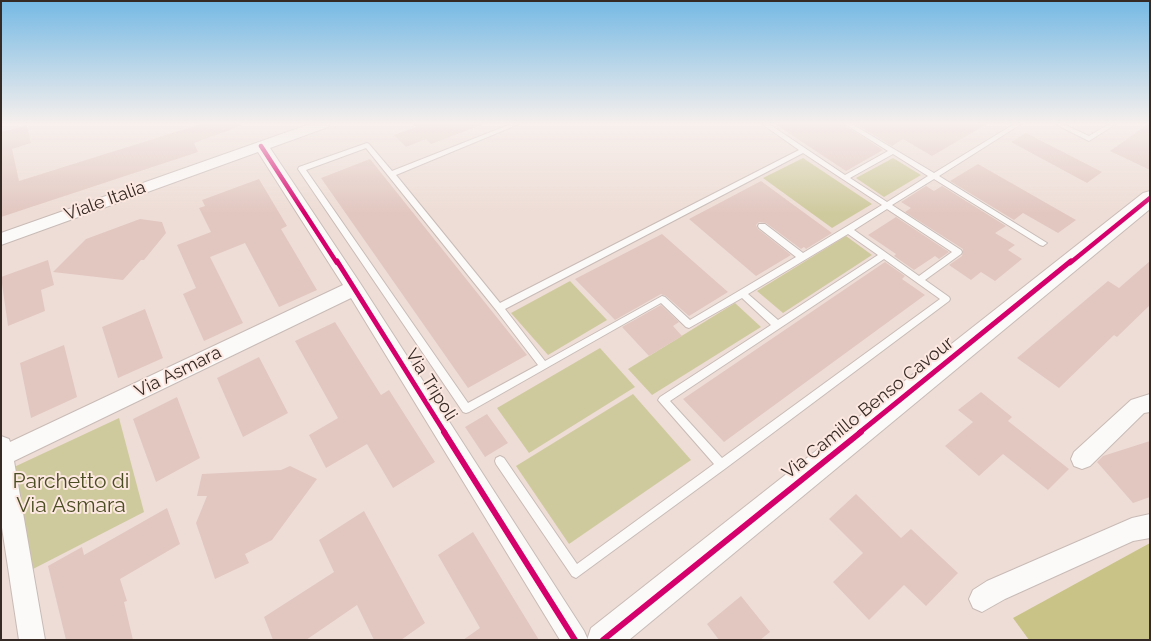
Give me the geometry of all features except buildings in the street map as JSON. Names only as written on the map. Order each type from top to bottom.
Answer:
[{"type":"street","name":"Viale Italia","points":[[1,239],[239,154]]},
{"type":"street","name":"Via Tripoli","points":[[266,154],[354,288],[575,640]]},
{"type":"street","name":"Via Camillo Benso Cavour","points":[[603,640],[1149,199]]},
{"type":"street","name":"Via Asmara","points":[[2,451],[354,288]]},
{"type":"street","points":[[1082,459],[1138,406],[1150,403]]},
{"type":"street","points":[[2,451],[32,640]]},
{"type":"street","points":[[982,599],[996,590],[1132,530],[1150,526]]},
{"type":"lane","points":[[340,154],[302,168],[466,409],[662,299],[688,325],[848,230],[970,154]]},
{"type":"lane","points":[[375,154],[544,366]]},
{"type":"lane","points":[[392,174],[442,154]]},
{"type":"lane","points":[[499,308],[796,154]]},
{"type":"lane","points":[[810,154],[958,252],[919,280]]},
{"type":"lane","points":[[845,178],[889,154]]},
{"type":"lane","points":[[899,154],[1043,243]]},
{"type":"lane","points":[[762,226],[802,257]]},
{"type":"lane","points":[[500,461],[576,572],[946,299],[848,230]]},
{"type":"lane","points":[[722,465],[663,400],[884,255]]},
{"type":"lane","points":[[742,293],[777,325]]},
{"type":"green space","points":[[803,158],[872,204],[832,228],[763,178]]},
{"type":"green space","points":[[893,158],[921,175],[884,197],[856,178]]},
{"type":"green space","points":[[846,236],[872,255],[783,313],[757,291]]},
{"type":"green space","points":[[570,281],[607,320],[548,355],[511,313]]},
{"type":"green space","points":[[735,303],[761,327],[652,395],[628,369]]},
{"type":"green space","points":[[600,348],[635,387],[529,453],[497,408]]},
{"type":"green space","points":[[633,394],[691,460],[569,544],[516,466]]},
{"type":"green space","name":"Parchetto di Via Asmara","points":[[119,418],[144,512],[33,569],[14,467]]},
{"type":"shaded area","points":[[1150,543],[1150,640],[1029,640],[1013,618]]},
{"type":"cycle path","points":[[266,154],[354,288],[575,640]]},
{"type":"cycle path","points":[[603,640],[1150,198]]}]
